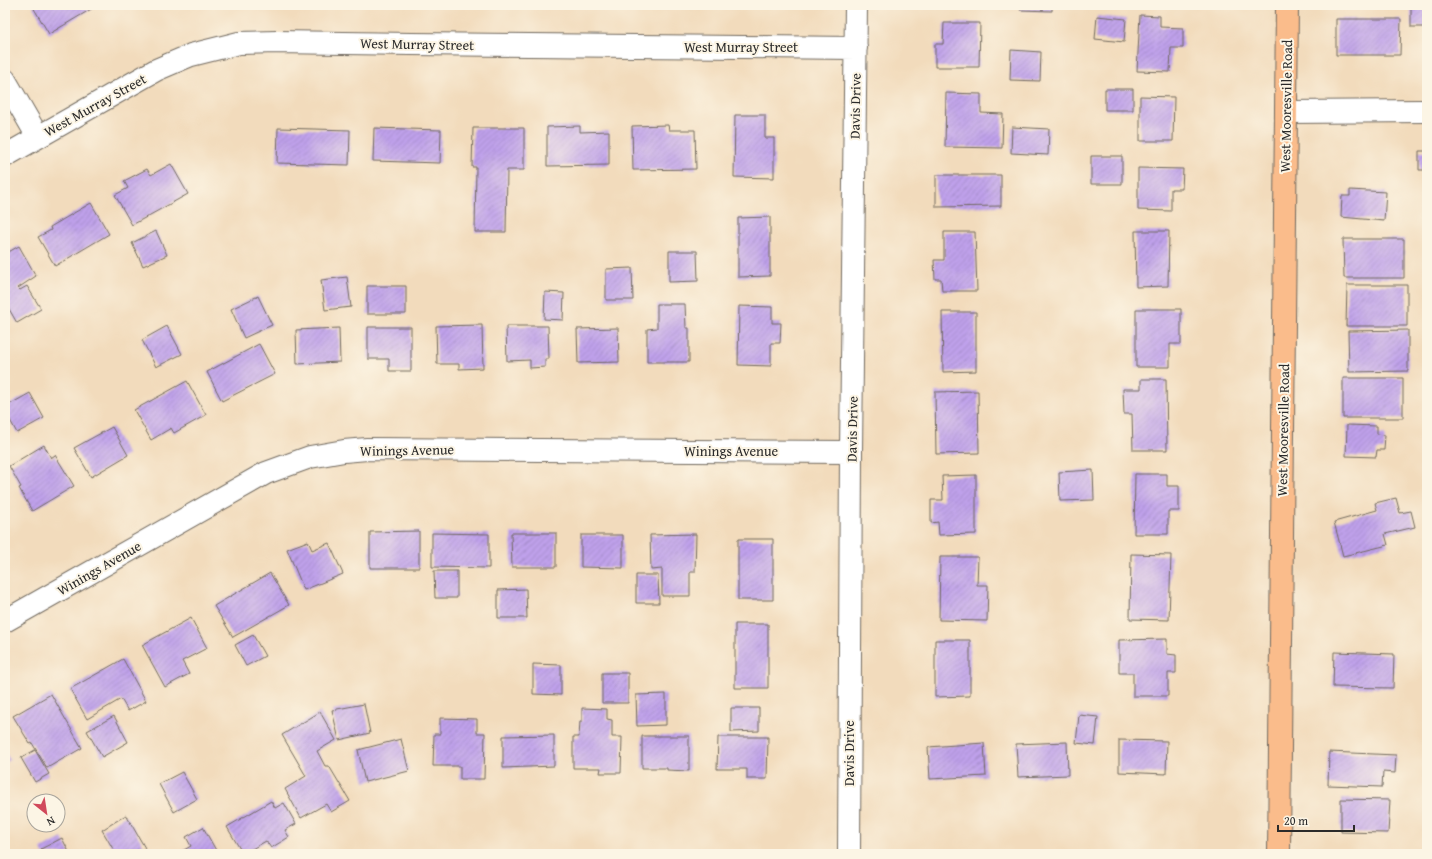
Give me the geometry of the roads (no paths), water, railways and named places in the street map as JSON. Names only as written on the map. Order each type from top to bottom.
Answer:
[{"type":"main road","name":"West Mooresville Road","points":[[1279,854],[1287,5]]},
{"type":"street","name":"Davis Drive","points":[[849,854],[851,452],[856,5]]},
{"type":"street","name":"West Murray Street","points":[[5,156],[156,70],[191,55],[239,43],[277,42],[856,48]]},
{"type":"street","points":[[5,80],[38,137]]},
{"type":"street","points":[[1286,112],[1427,111]]},
{"type":"street","name":"Winings Avenue","points":[[5,621],[266,473],[310,457],[344,451],[368,449],[851,452]]}]
